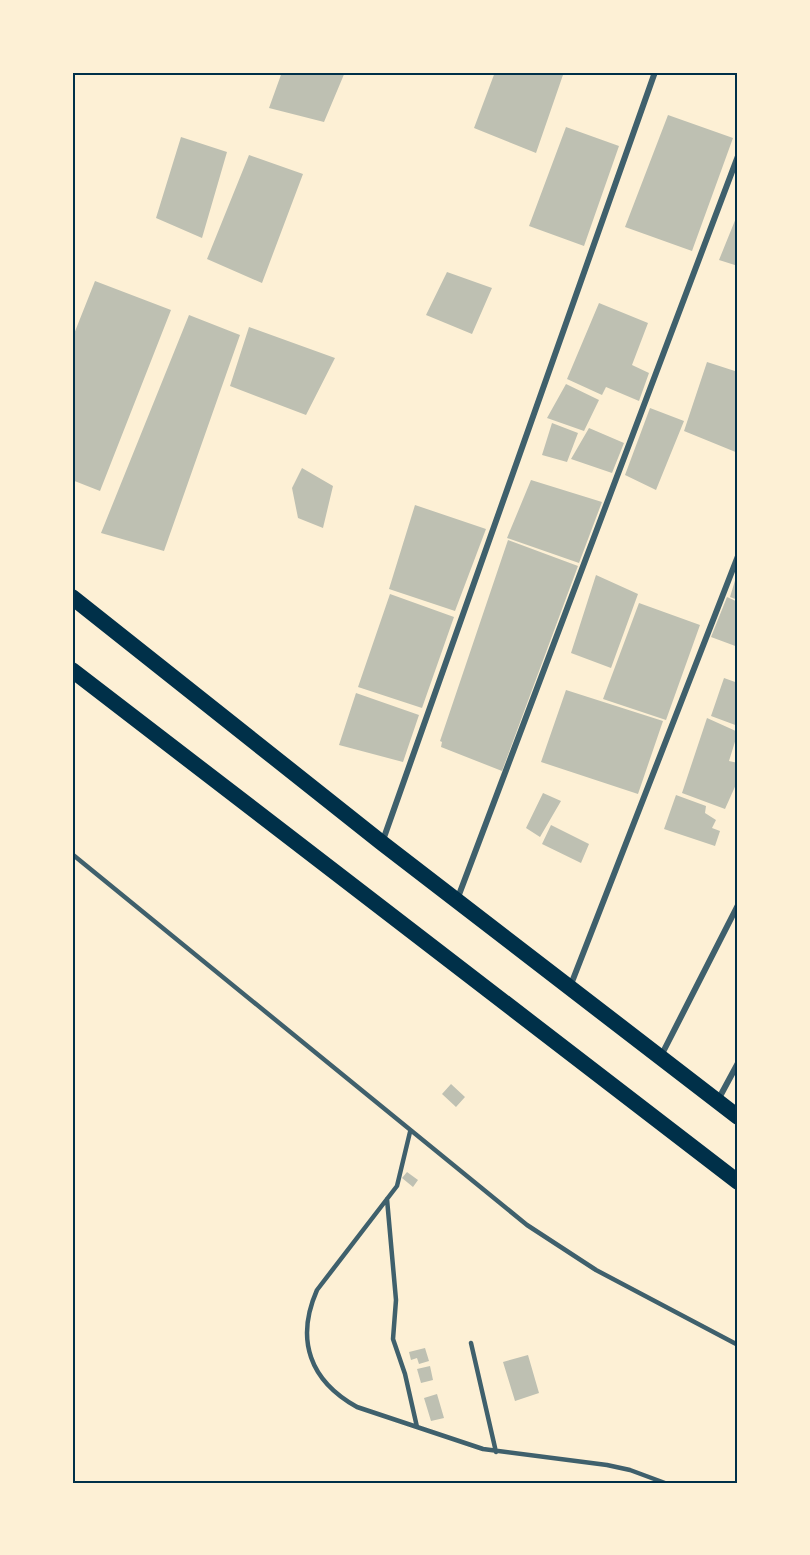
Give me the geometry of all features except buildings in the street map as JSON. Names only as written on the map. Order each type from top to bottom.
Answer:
[{"type":"highway","points":[[72,597],[382,843],[738,1117]]},
{"type":"highway","points":[[72,670],[738,1182]]},
{"type":"street","points":[[382,843],[656,72]]},
{"type":"street","points":[[457,901],[738,156]]},
{"type":"street","points":[[570,987],[738,556]]},
{"type":"street","points":[[660,1057],[738,905]]},
{"type":"street","points":[[717,1101],[738,1063]]},
{"type":"lane","points":[[72,854],[494,1200],[561,1249],[632,1290],[738,1345]]},
{"type":"lane","points":[[410,1132],[400,1178],[387,1199],[317,1290],[310,1306],[307,1341],[318,1373],[328,1387],[342,1399],[357,1407],[471,1446],[496,1452],[607,1465],[630,1470],[665,1483]]},
{"type":"lane","points":[[387,1199],[396,1300],[393,1339],[405,1374],[417,1427]]},
{"type":"lane","points":[[471,1343],[496,1452]]}]
